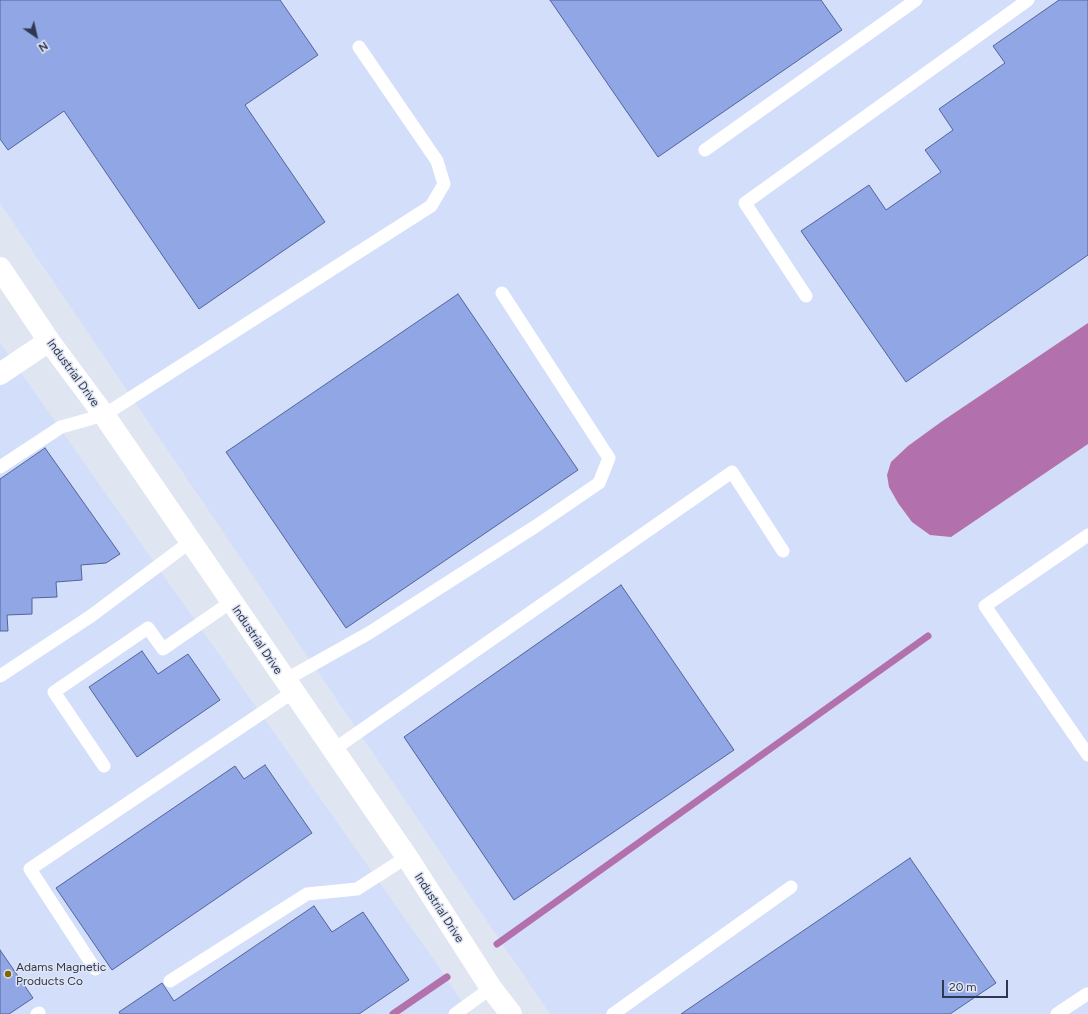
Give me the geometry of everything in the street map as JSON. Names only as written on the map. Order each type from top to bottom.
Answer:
[{"type":"street","name":"Industrial Drive","points":[[0,268],[49,341],[104,415],[407,857],[491,988],[510,1014]]},
{"type":"street","points":[[0,374],[49,341]]},
{"type":"lane","points":[[705,150],[916,0]]},
{"type":"lane","points":[[806,296],[745,202],[1028,0]]},
{"type":"lane","points":[[0,467],[61,427],[104,415],[431,206],[444,184],[437,161],[359,47]]},
{"type":"lane","points":[[95,969],[30,869],[289,686],[536,526],[599,482],[609,458],[502,293]]},
{"type":"lane","points":[[333,750],[732,472],[783,551]]},
{"type":"lane","points":[[1088,535],[985,606],[1088,755]]},
{"type":"lane","points":[[0,676],[91,616],[190,542]]},
{"type":"lane","points":[[104,766],[54,692],[148,628],[163,649],[231,602]]},
{"type":"lane","points":[[170,981],[307,894],[357,889],[407,857]]},
{"type":"lane","points":[[613,1014],[791,887]]},
{"type":"lane","points":[[454,1014],[491,988]]},
{"type":"lane","points":[[1057,1014],[1087,994]]},
{"type":"shaded area","points":[[0,0],[1088,0],[1088,1014],[550,1014],[0,203]]},
{"type":"shaded area","points":[[1088,323],[1088,444],[951,537],[930,535],[912,522],[898,503],[889,487],[887,475],[891,462],[908,446],[941,422]]},
{"type":"shaded area","points":[[0,343],[434,960],[470,1014],[0,1014]]},
{"type":"building","points":[[0,0],[280,0],[318,55],[245,105],[325,222],[199,309],[64,111],[8,150],[0,139]]},
{"type":"building","points":[[550,0],[821,0],[842,30],[658,157]]},
{"type":"building","points":[[1059,0],[1088,0],[1088,255],[906,382],[801,231],[869,185],[886,210],[941,172],[925,150],[953,130],[939,109],[1005,63],[993,46]]},
{"type":"building","points":[[458,294],[578,470],[346,628],[226,452]]},
{"type":"building","points":[[45,448],[120,554],[106,563],[81,565],[82,580],[56,582],[57,597],[32,598],[32,614],[7,615],[8,631],[0,631],[0,479]]},
{"type":"building","points":[[621,585],[734,750],[514,900],[404,737]]},
{"type":"building","points":[[142,651],[158,674],[188,654],[220,700],[137,757],[89,687]]},
{"type":"building","points":[[265,765],[312,833],[112,970],[56,888],[235,766],[244,779]]},
{"type":"building","points":[[910,858],[996,983],[950,1014],[681,1014]]},
{"type":"building","points":[[314,906],[332,932],[363,912],[409,980],[359,1014],[120,1014],[119,1012],[162,983],[174,1001]]},
{"type":"building","name":"Adams Magnetic Products Co","points":[[0,950],[33,998],[9,1014],[0,1014]]},
{"type":"waterway","points":[[497,944],[928,636]]},
{"type":"waterway","points":[[393,1014],[447,977]]},
{"type":"place","name":"Adams Magnetic Products Co","points":[[8,974]]}]
